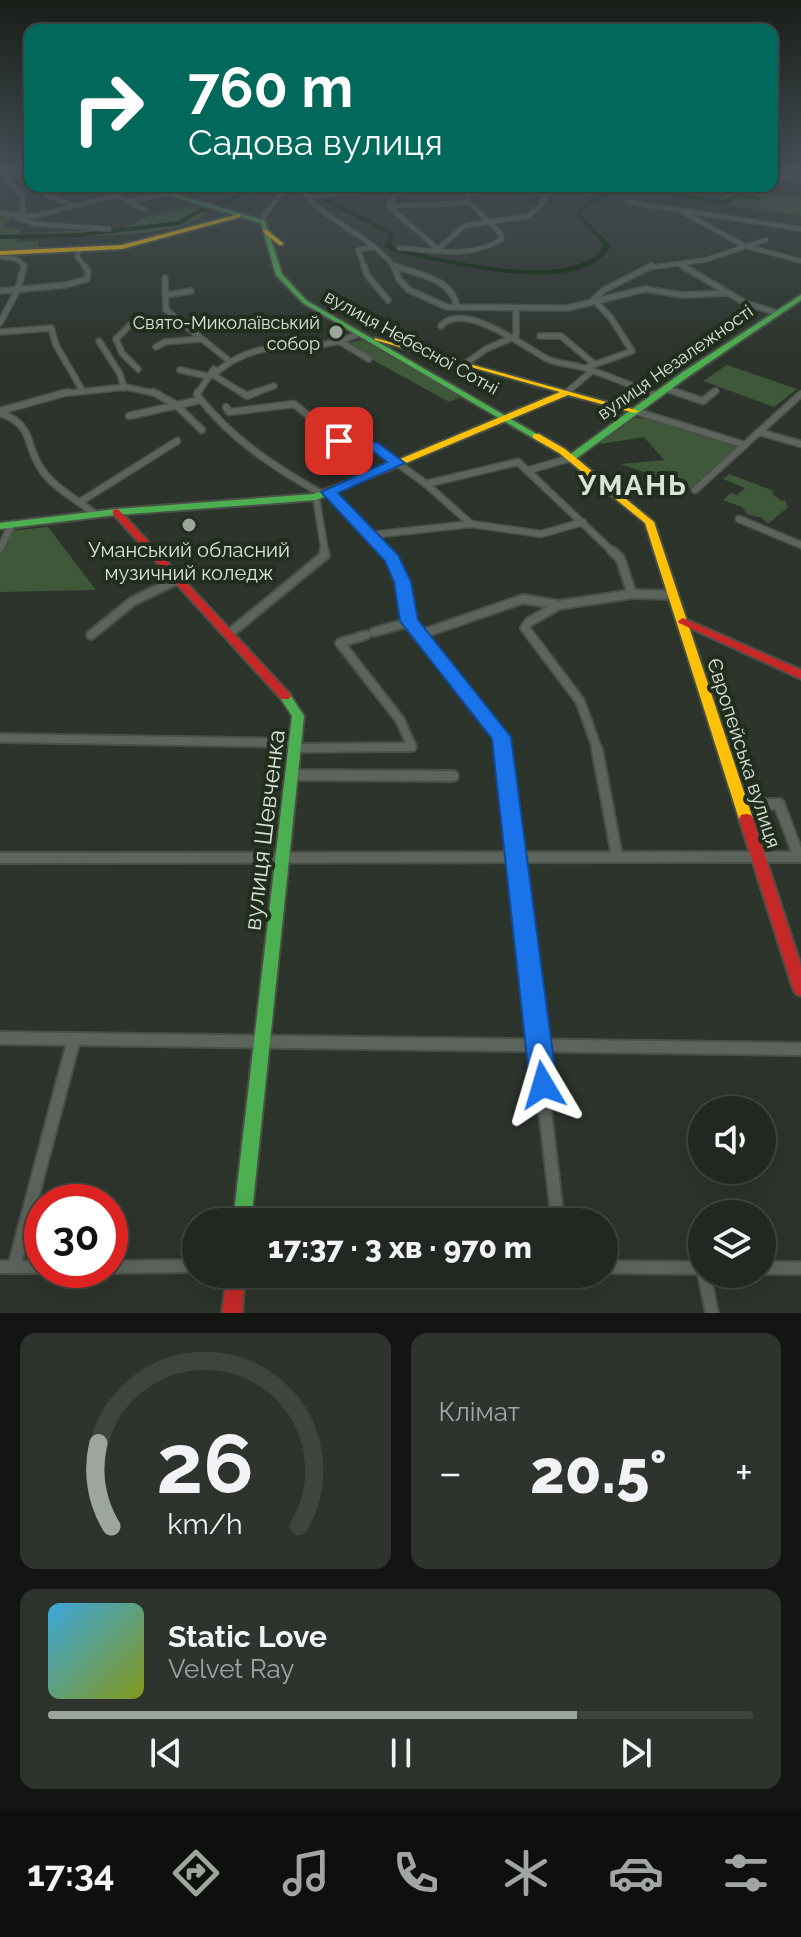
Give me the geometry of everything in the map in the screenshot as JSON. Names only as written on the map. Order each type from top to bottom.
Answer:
[{"type":"main road","points":[[0,255],[122,247],[197,228]]},
{"type":"main road","name":"вулиця Небесної Сотні","points":[[266,228],[275,245],[275,265],[280,277],[305,302],[508,417],[571,458],[587,474],[643,516],[652,528]]},
{"type":"main road","name":"вулиця Незалежності","points":[[571,458],[660,392],[799,300]]},
{"type":"main road","points":[[380,343],[635,411]]},
{"type":"main road","points":[[6,525],[322,494],[567,392]]},
{"type":"main road","name":"вулиця Шевченка","points":[[116,512],[296,709],[293,775],[244,1208]]},
{"type":"main road","name":"Європейська вулиця","points":[[652,528],[801,989]]},
{"type":"main road","points":[[683,621],[801,675]]},
{"type":"main road","points":[[232,1313],[235,1288]]},
{"type":"street","points":[[98,228],[109,229]]},
{"type":"street","points":[[344,228],[375,247],[394,266],[399,279],[409,290],[447,307],[572,307],[645,289],[682,295],[726,293]]},
{"type":"street","points":[[414,228],[438,249]]},
{"type":"street","points":[[438,249],[461,228]]},
{"type":"street","points":[[399,248],[471,250],[496,244],[502,239],[493,228]]},
{"type":"street","points":[[713,228],[749,247],[801,261]]},
{"type":"street","points":[[594,300],[604,290],[654,265],[705,260],[766,240]]},
{"type":"street","points":[[375,247],[358,250],[367,275],[388,300]]},
{"type":"street","points":[[0,291],[66,285],[87,279],[88,271],[77,256],[80,250]]},
{"type":"street","points":[[0,255],[16,259],[24,265],[18,289],[0,323]]},
{"type":"street","points":[[678,263],[745,303],[778,313]]},
{"type":"street","points":[[394,266],[447,285],[454,293],[457,306]]},
{"type":"street","points":[[165,278],[165,307],[174,319],[225,362]]},
{"type":"street","points":[[165,295],[191,291]]},
{"type":"street","points":[[567,392],[590,367],[632,351],[611,318],[594,300]]},
{"type":"street","points":[[515,337],[516,308]]},
{"type":"street","points":[[441,326],[446,320],[461,317],[515,337],[549,360],[590,367],[660,392],[703,401],[716,391]]},
{"type":"street","points":[[138,369],[122,353],[116,339],[131,324],[144,327],[174,319]]},
{"type":"street","points":[[0,332],[51,328],[56,345],[81,388]]},
{"type":"street","points":[[358,334],[339,341],[293,347],[273,345],[225,362],[207,376],[198,392],[200,400],[226,428],[263,460],[322,494],[371,535],[397,568],[410,622],[501,737],[556,1208]]},
{"type":"street","points":[[540,336],[561,336],[590,367]]},
{"type":"street","points":[[465,364],[486,349],[515,337]]},
{"type":"street","points":[[156,347],[165,342],[184,343],[200,339]]},
{"type":"street","points":[[99,341],[120,374],[124,388]]},
{"type":"street","name":"вулиця Небесної Сотні","points":[[339,341],[369,359]]},
{"type":"street","points":[[225,362],[214,377],[247,396],[274,386]]},
{"type":"street","points":[[180,370],[207,376]]},
{"type":"street","points":[[0,412],[81,388],[124,388],[165,397],[202,430]]},
{"type":"street","points":[[695,490],[801,394]]},
{"type":"street","points":[[129,416],[200,400]]},
{"type":"street","points":[[226,407],[229,412],[294,404],[341,442],[374,446],[426,484],[471,524]]},
{"type":"street","points":[[635,411],[745,445]]},
{"type":"street","points":[[0,412],[20,422],[30,435],[37,464],[43,473],[95,514]]},
{"type":"street","points":[[759,432],[801,444]]},
{"type":"street","points":[[80,502],[177,441]]},
{"type":"street","points":[[529,470],[571,458]]},
{"type":"street","points":[[426,484],[518,462],[620,558],[632,594]]},
{"type":"street","points":[[229,634],[325,555],[322,494]]},
{"type":"street","points":[[739,519],[801,545]]},
{"type":"street","points":[[371,535],[471,524],[541,534],[583,522]]},
{"type":"street","points":[[0,549],[6,525]]},
{"type":"street","points":[[91,635],[133,601],[179,579]]},
{"type":"street","points":[[419,635],[523,599],[559,605],[632,594],[674,595]]},
{"type":"street","points":[[559,605],[529,622],[525,628],[542,654],[572,686],[591,722],[617,856]]},
{"type":"street","points":[[0,738],[412,747],[400,720],[340,643],[410,622]]},
{"type":"street","points":[[293,775],[453,776]]},
{"type":"street","points":[[0,858],[800,857],[779,804],[741,804]]},
{"type":"street","points":[[0,1038],[801,1049]]},
{"type":"street","points":[[7,1267],[74,1039]]},
{"type":"street","points":[[128,1267],[182,1266]]},
{"type":"street","points":[[618,1268],[688,1270]]},
{"type":"street","points":[[776,1268],[801,1268]]},
{"type":"street","points":[[707,1288],[712,1313]]},
{"type":"green space","points":[[0,228],[20,230],[19,234],[172,228],[117,235],[18,238],[17,242],[39,241],[37,251],[0,253],[0,234],[3,233]]},
{"type":"green space","points":[[362,340],[464,396],[449,402],[344,344]]},
{"type":"green space","points":[[727,365],[797,389],[774,407],[703,381]]},
{"type":"green space","points":[[635,418],[740,447],[693,490],[621,464],[664,460],[644,437],[601,444]]},
{"type":"green space","points":[[729,474],[774,491],[772,494],[785,500],[788,507],[768,524],[762,518],[747,514],[742,507],[723,500],[745,488],[723,479]]},
{"type":"green space","points":[[48,527],[96,590],[0,592],[0,552],[9,531]]},
{"type":"waterway","points":[[0,237],[79,235],[136,228]]},
{"type":"waterway","points":[[382,228],[393,234],[388,246],[393,250],[468,265],[526,272],[577,268],[598,258],[608,245],[592,228]]},
{"type":"traffic: fast","points":[[265,228],[279,275],[305,302],[536,436]]},
{"type":"traffic: fast","points":[[571,458],[686,374],[801,297]]},
{"type":"traffic: fast","points":[[0,526],[116,512],[316,497],[384,469]]},
{"type":"traffic: fast","points":[[244,1208],[298,716],[285,696]]},
{"type":"traffic: slow","points":[[0,253],[122,247],[193,228]]},
{"type":"traffic: slow","points":[[265,231],[281,244]]},
{"type":"traffic: slow","points":[[377,339],[635,411]]},
{"type":"traffic: slow","points":[[384,469],[567,392]]},
{"type":"traffic: slow","points":[[536,436],[562,451],[649,522],[746,819]]},
{"type":"traffic: jam","points":[[116,512],[285,696]]},
{"type":"traffic: jam","points":[[683,621],[801,675]]},
{"type":"traffic: jam","points":[[746,819],[801,989]]},
{"type":"traffic: jam","points":[[232,1313],[235,1288]]},
{"type":"place","name":"Свято-Миколаївський собор","points":[[336,332]]},
{"type":"place","name":"Уманський обласний музичний коледж","points":[[189,525]]},
{"type":"district","name":"УМАНЬ","points":[[633,485]]},
{"type":"route","points":[[339,441],[374,446],[398,463],[328,492],[392,559],[402,582],[409,621],[501,737],[543,1085]]}]
